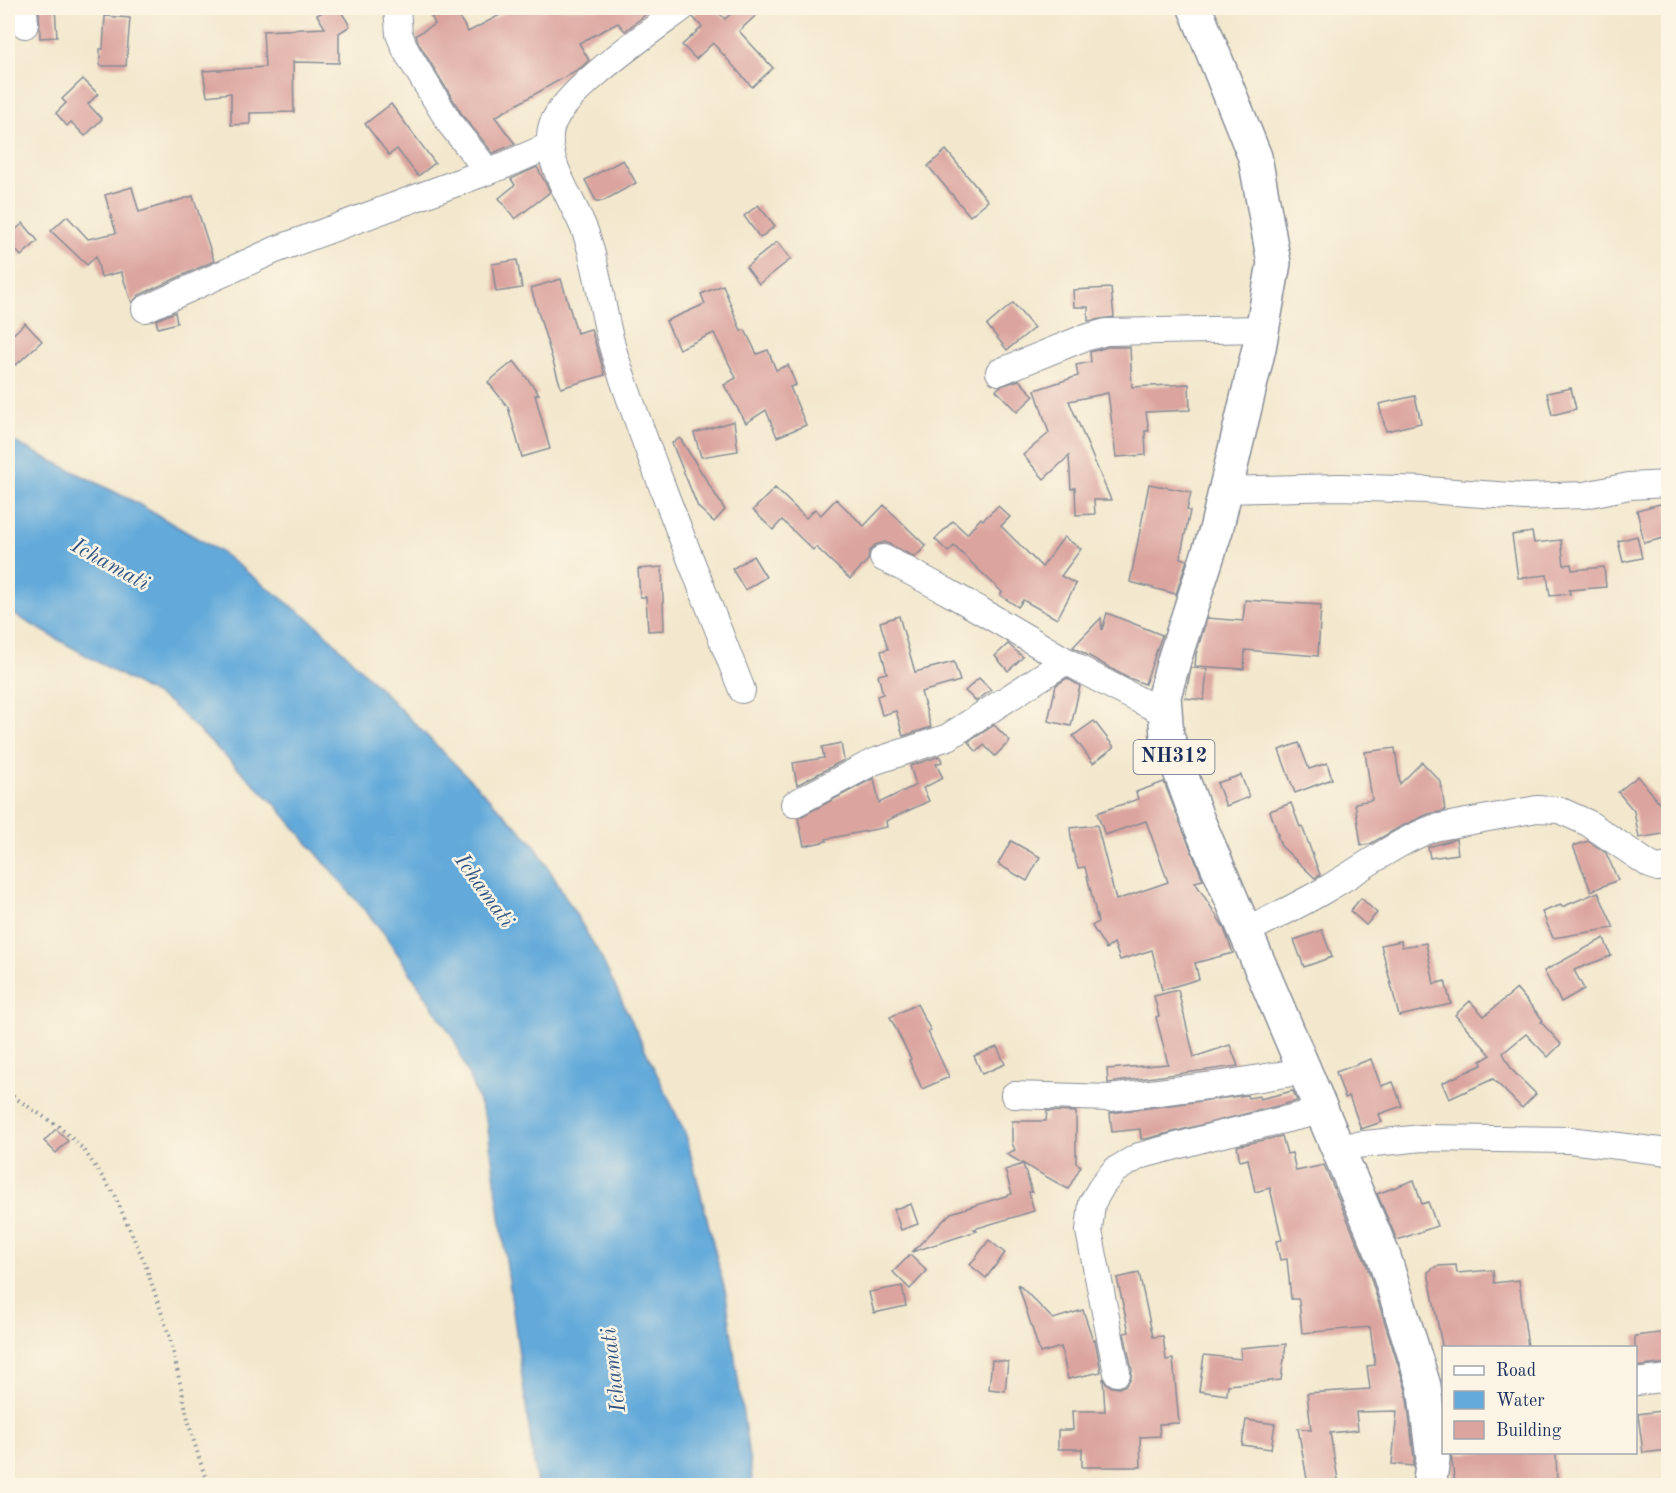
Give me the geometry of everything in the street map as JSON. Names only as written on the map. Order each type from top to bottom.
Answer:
[{"type":"highway","name":"NH312","points":[[1195,8],[1255,157],[1274,263],[1262,329],[1216,530],[1164,696],[1167,736],[1178,769],[1245,932],[1384,1257],[1424,1386],[1436,1409],[1429,1485]]},
{"type":"street","points":[[397,8],[399,34],[406,51],[451,125],[487,171]]},
{"type":"street","points":[[682,8],[592,78],[564,105],[552,126],[549,146],[587,239],[616,357],[742,690]]},
{"type":"street","points":[[145,309],[275,250],[549,146]]},
{"type":"street","points":[[999,372],[1081,339],[1106,332],[1262,329]]},
{"type":"street","points":[[1226,490],[1340,487],[1525,497],[1585,495],[1629,486],[1668,484]]},
{"type":"street","points":[[883,558],[986,612],[1066,661],[1165,713]]},
{"type":"street","points":[[794,804],[873,762],[948,737],[1066,661]]},
{"type":"street","points":[[1245,932],[1326,890],[1362,866],[1423,832],[1537,809],[1559,810],[1588,823],[1650,865],[1658,868],[1668,866]]},
{"type":"street","points":[[1014,1095],[1110,1098],[1304,1071]]},
{"type":"street","points":[[1117,1373],[1089,1231],[1092,1203],[1103,1184],[1115,1170],[1139,1156],[1322,1111]]},
{"type":"street","points":[[1337,1147],[1422,1138],[1569,1140],[1668,1152]]},
{"type":"street","points":[[1637,1382],[1668,1378]]},
{"type":"path","points":[[8,1093],[59,1127],[75,1141],[84,1150],[114,1194],[144,1261],[170,1338],[191,1432],[208,1485]]},
{"type":"water","name":"Ichamati","points":[[8,439],[133,501],[219,551],[318,626],[534,844],[600,955],[686,1135],[726,1295],[753,1485],[537,1485],[487,1122],[454,1039],[384,933],[275,804],[170,703],[8,611]]},
{"type":"building","points":[[39,8],[55,8],[57,37],[40,38]]},
{"type":"building","points":[[330,8],[339,8],[350,26],[339,33],[339,63],[293,62],[294,112],[250,113],[250,124],[231,125],[231,93],[207,96],[203,71],[265,67],[263,31],[325,28],[317,15]]},
{"type":"building","points":[[430,8],[454,8],[468,32],[513,8],[654,8],[625,31],[618,23],[579,43],[589,60],[582,67],[495,117],[515,144],[493,153],[463,116],[419,44],[416,35],[435,24]]},
{"type":"building","points":[[697,8],[714,8],[725,19],[737,8],[764,8],[739,31],[773,68],[752,87],[713,43],[696,59],[682,45],[702,27],[693,17]]},
{"type":"building","points":[[105,16],[130,18],[126,66],[100,66]]},
{"type":"building","points":[[83,79],[98,94],[88,104],[102,119],[85,136],[71,122],[67,126],[56,113],[66,103],[62,99]]},
{"type":"building","points":[[391,104],[435,163],[418,176],[397,149],[389,155],[365,124]]},
{"type":"building","points":[[946,150],[988,201],[970,216],[928,166]]},
{"type":"building","points":[[623,160],[636,183],[603,201],[596,201],[585,180]]},
{"type":"building","points":[[537,167],[550,192],[515,219],[499,198],[515,185],[511,179]]},
{"type":"building","points":[[132,187],[139,212],[193,196],[214,261],[139,295],[132,303],[121,272],[101,277],[96,256],[87,265],[51,231],[67,216],[88,239],[116,233],[105,195]]},
{"type":"building","points":[[758,205],[775,226],[760,238],[744,216]]},
{"type":"building","points":[[23,223],[38,241],[21,256],[8,241],[8,237]]},
{"type":"building","points":[[777,242],[791,259],[759,284],[746,267]]},
{"type":"building","points":[[517,260],[522,288],[496,292],[492,264]]},
{"type":"building","points":[[561,279],[577,333],[591,329],[605,375],[561,388],[531,288]]},
{"type":"building","points":[[723,285],[741,331],[745,330],[757,354],[768,350],[776,370],[788,365],[796,385],[790,387],[806,425],[777,437],[766,410],[746,423],[724,385],[736,378],[714,333],[679,349],[666,321],[705,304],[701,294]]},
{"type":"building","points":[[1111,288],[1114,317],[1088,321],[1088,307],[1074,307],[1073,290]]},
{"type":"building","points":[[1013,303],[1034,328],[1007,350],[987,325]]},
{"type":"building","points":[[175,312],[177,323],[158,328],[156,320]]},
{"type":"building","points":[[25,323],[42,341],[16,365],[8,356],[8,339]]},
{"type":"building","points":[[1108,347],[1130,347],[1132,387],[1189,384],[1190,410],[1146,412],[1149,431],[1145,431],[1146,455],[1116,457],[1108,393],[1069,401],[1111,500],[1094,500],[1095,514],[1076,515],[1075,488],[1071,489],[1069,456],[1044,479],[1023,455],[1049,433],[1035,390],[1078,376],[1076,365],[1091,362],[1090,352]]},
{"type":"building","points":[[514,361],[539,394],[535,395],[550,449],[522,457],[508,407],[488,382]]},
{"type":"building","points":[[1019,380],[1034,396],[1017,412],[996,390]]},
{"type":"building","points":[[1571,388],[1576,409],[1552,415],[1547,393]]},
{"type":"building","points":[[1415,396],[1421,423],[1386,431],[1379,404]]},
{"type":"building","points":[[734,421],[738,451],[701,457],[694,433]]},
{"type":"building","points":[[680,438],[725,510],[714,522],[698,507],[672,443]]},
{"type":"building","points":[[1149,484],[1191,492],[1187,510],[1190,511],[1180,558],[1187,560],[1176,594],[1130,582]]},
{"type":"building","points":[[775,488],[806,518],[815,509],[821,515],[836,499],[864,526],[884,505],[926,546],[915,557],[885,542],[875,545],[869,552],[868,560],[850,579],[816,547],[813,550],[782,520],[773,530],[753,510]]},
{"type":"building","points":[[1668,502],[1668,537],[1644,543],[1637,510]]},
{"type":"building","points":[[998,506],[1010,517],[1001,526],[1042,567],[1064,537],[1081,549],[1061,576],[1076,584],[1057,619],[1023,600],[1018,607],[1000,595],[1002,592],[954,546],[948,552],[935,539],[953,521],[967,534],[981,518],[983,520]]},
{"type":"building","points":[[1532,532],[1534,543],[1561,540],[1564,565],[1571,564],[1572,570],[1604,567],[1606,587],[1569,590],[1570,594],[1550,596],[1547,575],[1518,578],[1512,535]]},
{"type":"building","points":[[1637,536],[1642,558],[1623,562],[1618,541]]},
{"type":"building","points":[[753,556],[766,577],[745,590],[732,569]]},
{"type":"building","points":[[662,567],[664,630],[648,631],[646,597],[640,597],[638,569]]},
{"type":"building","points":[[1245,600],[1321,605],[1318,656],[1245,650],[1244,669],[1195,666],[1196,654],[1207,618],[1243,621]]},
{"type":"building","points":[[1107,613],[1162,635],[1145,684],[1126,677],[1073,647],[1101,618],[1102,630]]},
{"type":"building","points":[[899,616],[915,672],[954,662],[960,681],[921,692],[931,727],[903,736],[896,711],[882,715],[877,696],[883,694],[878,675],[887,673],[881,651],[888,649],[880,622]]},
{"type":"building","points":[[1008,644],[1023,657],[1008,671],[995,656]]},
{"type":"building","points":[[1191,668],[1207,669],[1204,700],[1185,698]]},
{"type":"building","points":[[979,678],[991,690],[976,701],[965,691]]},
{"type":"building","points":[[1067,678],[1080,686],[1071,726],[1048,721],[1056,685]]},
{"type":"building","points":[[1094,721],[1114,747],[1093,763],[1073,736]]},
{"type":"building","points":[[994,725],[1010,741],[995,756],[984,745],[977,752],[968,742]]},
{"type":"building","points":[[841,743],[844,760],[797,785],[793,763],[824,758],[822,747]]},
{"type":"building","points":[[1299,743],[1309,769],[1327,763],[1332,779],[1295,793],[1279,750]]},
{"type":"building","points":[[1395,748],[1400,784],[1422,762],[1441,782],[1445,811],[1428,814],[1370,844],[1361,845],[1355,803],[1372,800],[1365,752]]},
{"type":"building","points":[[940,756],[942,762],[936,764],[943,778],[923,788],[929,801],[886,821],[887,827],[826,839],[827,841],[804,846],[798,818],[874,778],[879,803],[916,785],[910,766]]},
{"type":"building","points":[[1241,775],[1249,797],[1226,806],[1217,783]]},
{"type":"building","points":[[1638,776],[1662,806],[1668,805],[1668,833],[1639,838],[1634,811],[1618,792]]},
{"type":"building","points":[[1164,782],[1203,880],[1195,882],[1223,926],[1233,953],[1195,963],[1199,979],[1162,990],[1152,950],[1120,960],[1114,943],[1106,949],[1092,926],[1098,922],[1085,867],[1078,868],[1073,852],[1070,828],[1097,825],[1116,900],[1168,882],[1146,821],[1105,835],[1097,813],[1138,799],[1136,792]]},
{"type":"building","points":[[1291,803],[1320,875],[1315,878],[1281,846],[1277,835],[1270,811]]},
{"type":"building","points":[[1456,839],[1458,854],[1430,858],[1428,847]]},
{"type":"building","points":[[1011,841],[1040,857],[1027,881],[998,864]]},
{"type":"building","points":[[1588,841],[1606,853],[1618,880],[1591,891],[1573,846]]},
{"type":"building","points":[[1598,892],[1614,928],[1553,938],[1542,912],[1561,905],[1562,907]]},
{"type":"building","points":[[1361,898],[1377,913],[1366,925],[1350,911]]},
{"type":"building","points":[[1322,930],[1332,957],[1304,967],[1294,940]]},
{"type":"building","points":[[1604,938],[1611,956],[1574,970],[1584,989],[1561,1002],[1544,971]]},
{"type":"building","points":[[1401,941],[1402,947],[1426,943],[1434,984],[1445,981],[1451,1004],[1399,1016],[1381,945]]},
{"type":"building","points":[[1517,989],[1543,1020],[1541,1022],[1561,1044],[1548,1057],[1526,1034],[1503,1053],[1512,1070],[1536,1094],[1522,1108],[1493,1079],[1449,1099],[1442,1083],[1482,1065],[1481,1061],[1491,1055],[1455,1015],[1470,1001],[1484,1016]]},
{"type":"building","points":[[1178,990],[1194,1057],[1230,1045],[1238,1066],[1108,1083],[1107,1069],[1168,1064],[1156,1017],[1159,1016],[1154,996]]},
{"type":"building","points":[[917,1004],[931,1031],[928,1032],[949,1077],[922,1089],[909,1060],[911,1059],[890,1017]]},
{"type":"building","points":[[997,1047],[1005,1064],[982,1074],[974,1056]]},
{"type":"building","points":[[1371,1059],[1381,1086],[1393,1082],[1402,1106],[1379,1114],[1382,1122],[1361,1129],[1349,1096],[1345,1098],[1336,1072]]},
{"type":"building","points":[[1293,1091],[1297,1101],[1145,1139],[1141,1139],[1140,1129],[1112,1132],[1110,1113],[1247,1095],[1248,1098],[1259,1096],[1260,1099]]},
{"type":"building","points":[[1047,1111],[1076,1112],[1076,1163],[1081,1166],[1068,1189],[1006,1154],[1015,1150],[1012,1143],[1012,1121],[1046,1121]]},
{"type":"building","points":[[56,1129],[68,1141],[56,1153],[44,1141]]},
{"type":"building","points":[[1282,1136],[1287,1154],[1292,1153],[1296,1171],[1324,1165],[1366,1263],[1406,1390],[1413,1466],[1392,1464],[1397,1411],[1356,1412],[1358,1430],[1330,1433],[1339,1485],[1308,1485],[1298,1428],[1311,1430],[1307,1393],[1370,1389],[1367,1366],[1375,1365],[1370,1327],[1302,1333],[1299,1301],[1291,1299],[1287,1259],[1280,1260],[1276,1241],[1282,1240],[1270,1188],[1255,1192],[1248,1159],[1240,1161],[1237,1146]]},
{"type":"building","points":[[1023,1164],[1032,1192],[1029,1192],[1034,1211],[974,1229],[977,1231],[912,1252],[951,1213],[1012,1194],[1005,1170]]},
{"type":"building","points":[[1414,1180],[1422,1204],[1428,1202],[1437,1226],[1397,1240],[1377,1194]]},
{"type":"building","points":[[911,1204],[918,1224],[901,1230],[894,1209]]},
{"type":"building","points":[[989,1240],[1005,1253],[986,1278],[970,1265]]},
{"type":"building","points":[[910,1255],[927,1271],[910,1289],[893,1272]]},
{"type":"building","points":[[1456,1265],[1457,1273],[1493,1270],[1494,1283],[1519,1280],[1528,1346],[1442,1346],[1428,1272],[1437,1266]]},
{"type":"building","points":[[1139,1273],[1153,1337],[1163,1336],[1166,1360],[1173,1359],[1179,1423],[1159,1424],[1160,1436],[1140,1437],[1141,1467],[1082,1467],[1082,1449],[1058,1449],[1058,1430],[1073,1430],[1072,1411],[1105,1411],[1103,1378],[1112,1387],[1119,1388],[1126,1385],[1131,1378],[1132,1370],[1124,1333],[1129,1332],[1117,1278]]},
{"type":"building","points":[[1018,1284],[1053,1319],[1083,1310],[1093,1340],[1095,1339],[1101,1372],[1068,1379],[1061,1347],[1040,1353]]},
{"type":"building","points":[[902,1286],[906,1306],[874,1313],[869,1292]]},
{"type":"building","points":[[1668,1332],[1668,1363],[1637,1367],[1635,1336]]},
{"type":"building","points":[[1286,1344],[1281,1380],[1228,1385],[1227,1395],[1199,1391],[1204,1355],[1241,1359],[1240,1348]]},
{"type":"building","points":[[992,1360],[1008,1362],[1005,1391],[989,1389]]},
{"type":"building","points":[[1668,1410],[1668,1450],[1643,1453],[1638,1414]]},
{"type":"building","points":[[1246,1420],[1275,1424],[1271,1449],[1242,1445]]},
{"type":"building","points":[[1451,1454],[1556,1454],[1557,1485],[1455,1485]]}]
